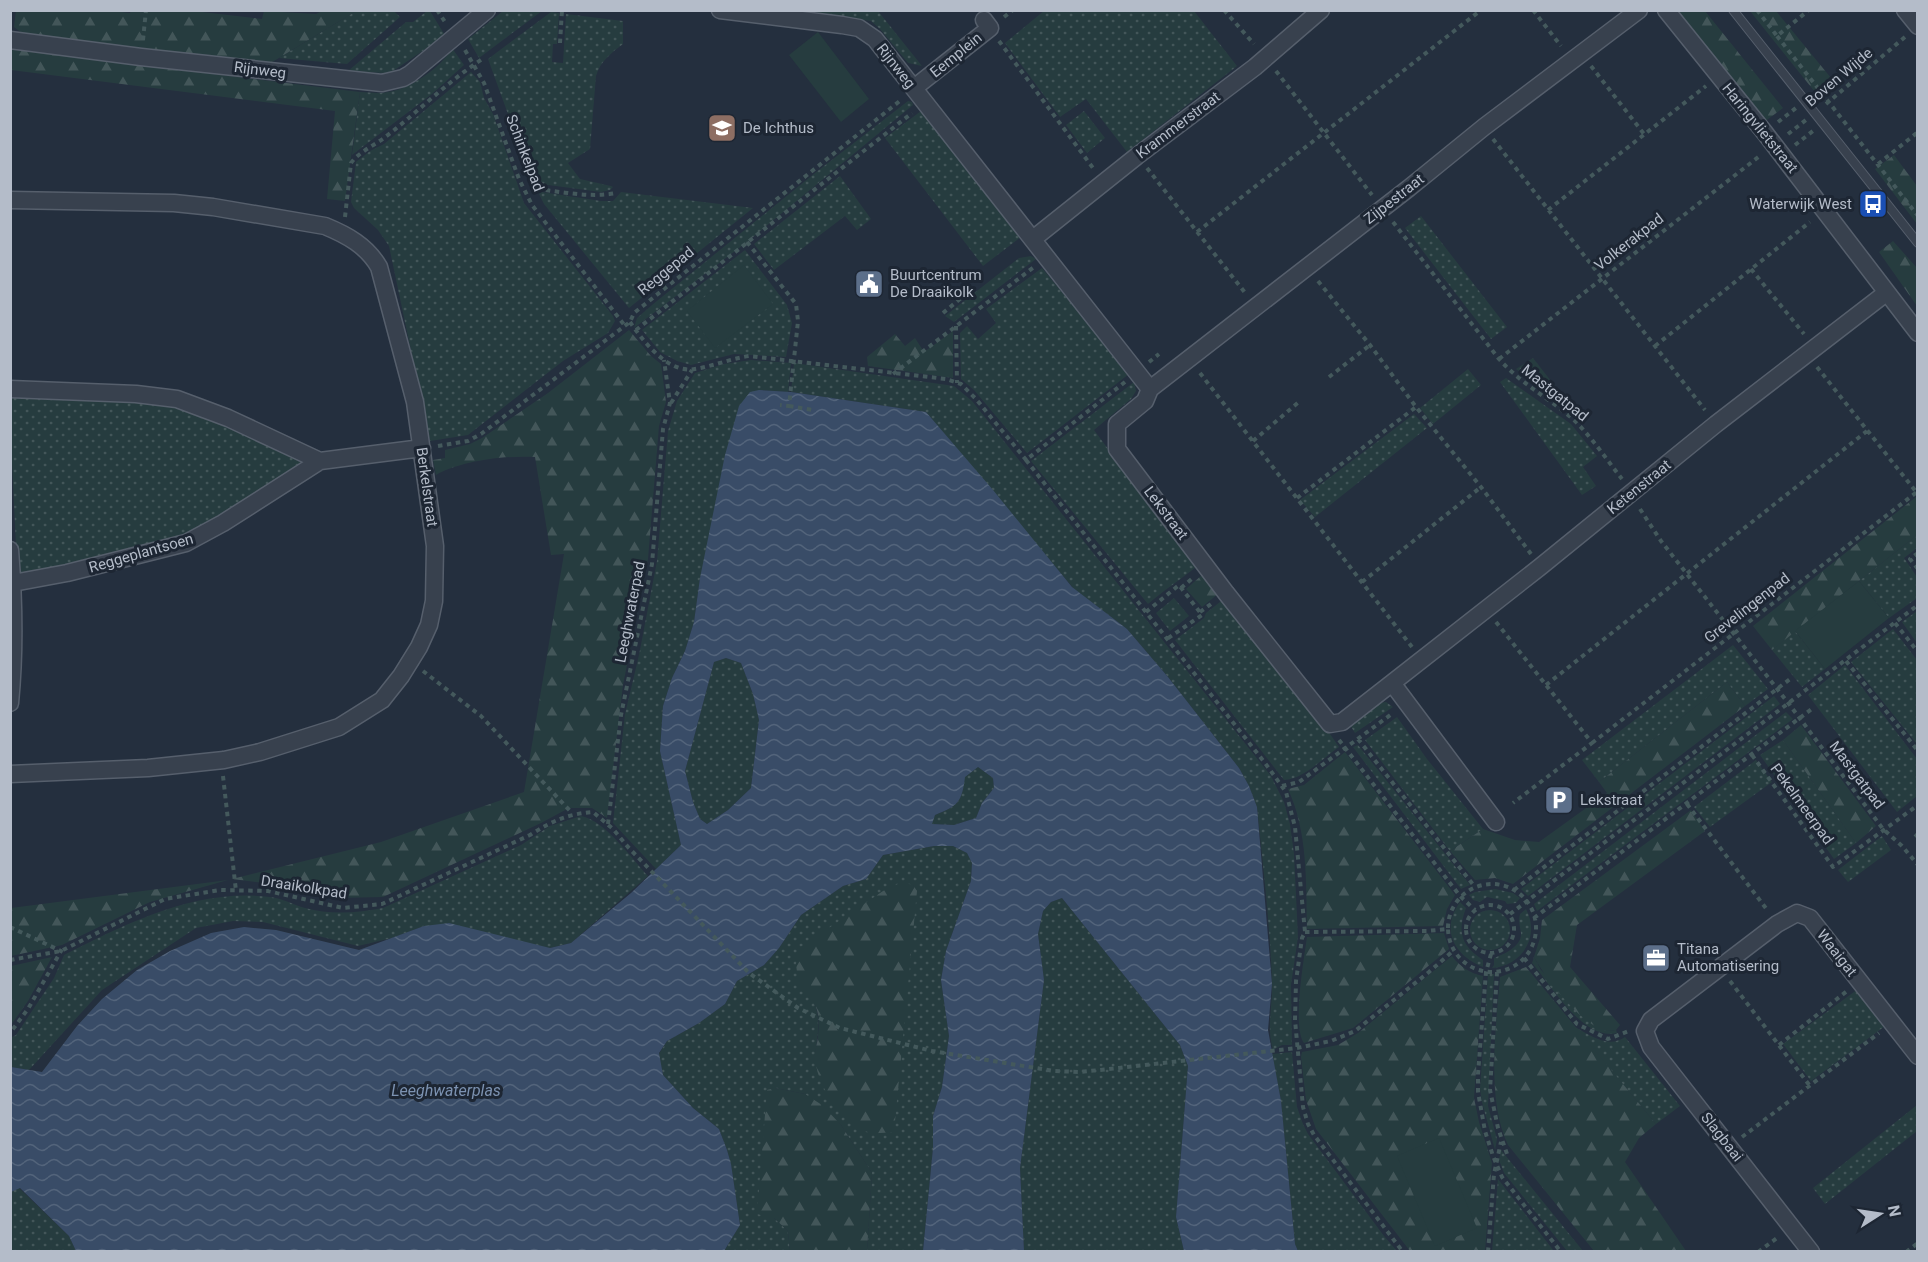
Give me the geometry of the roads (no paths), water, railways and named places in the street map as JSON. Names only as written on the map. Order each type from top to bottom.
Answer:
[{"type":"street","name":"Rijnweg","points":[[10,40],[141,57],[382,83],[403,78],[426,63],[455,35],[487,10]]},
{"type":"street","name":"Rijnweg","points":[[720,10],[859,28],[875,39],[914,88],[922,107],[1033,239]]},
{"type":"street","name":"Krammerstraat","points":[[1033,239],[1265,57],[1321,10]]},
{"type":"street","name":"Zijpestraat","points":[[1150,389],[1383,209],[1484,127],[1639,10]]},
{"type":"street","name":"Haringvlietstraat","points":[[1666,10],[1825,210],[1917,333]]},
{"type":"street","points":[[1905,10],[1913,30]]},
{"type":"street","name":"Eemplein","points":[[914,88],[987,24]]},
{"type":"street","name":"Berkelstraat","points":[[10,200],[174,203],[213,207],[325,226],[344,234],[372,255],[379,267],[415,402],[435,546],[434,601],[429,625],[410,662],[382,700],[339,727],[260,752],[221,761],[148,768],[10,774]]},
{"type":"street","points":[[1033,239],[1150,389]]},
{"type":"street","name":"Ketenstraat","points":[[1392,683],[1487,610],[1716,424],[1886,292]]},
{"type":"street","points":[[10,389],[136,394],[177,399],[246,426],[320,461]]},
{"type":"street","name":"Lekstraat","points":[[1150,389],[1145,401],[1117,424],[1118,449],[1330,724],[1342,722],[1392,683]]},
{"type":"street","name":"Reggeplantsoen","points":[[13,583],[67,573],[186,543],[223,524],[320,461],[422,448]]},
{"type":"street","points":[[10,549],[13,583],[14,668],[10,703]]},
{"type":"street","points":[[1392,683],[1496,822]]},
{"type":"street","name":"Waaigat","points":[[1648,1025],[1778,924],[1797,913],[1809,918],[1917,1056]]},
{"type":"street","name":"Slagbaai","points":[[1648,1025],[1651,1047],[1811,1251]]},
{"type":"lane","points":[[1734,10],[1917,243]]},
{"type":"water","name":"Leeghwaterplas","points":[[759,390],[791,392],[926,412],[1072,587],[1127,629],[1168,677],[1239,768],[1257,807],[1272,984],[1268,1030],[1281,1101],[1295,1244],[1298,1251],[1184,1251],[1176,1217],[1188,1066],[1180,1045],[1062,898],[1051,902],[1043,911],[1038,934],[1044,980],[1020,1168],[1024,1251],[923,1251],[933,1148],[933,1116],[942,1087],[949,1036],[941,980],[946,951],[971,881],[972,863],[967,853],[953,846],[934,846],[883,855],[866,879],[843,886],[801,915],[779,948],[764,965],[737,981],[725,1004],[699,1023],[667,1041],[659,1053],[663,1075],[693,1108],[719,1129],[727,1150],[740,1225],[724,1251],[76,1251],[69,1236],[20,1188],[11,1192],[11,1067],[42,1072],[77,1026],[102,999],[137,970],[170,951],[211,933],[244,927],[276,930],[359,950],[424,926],[449,923],[550,948],[571,943],[631,893],[681,845],[660,751],[663,706],[694,622],[700,578],[725,455],[739,406],[750,392]],"holes":[[[726,658],[741,663],[753,694],[759,720],[751,788],[728,810],[707,824],[700,819],[685,771],[714,662]],[[978,767],[993,778],[994,788],[982,803],[976,818],[954,825],[932,824],[935,815],[958,802],[965,777]]]},
{"type":"place","name":"De Ichthus","points":[[722,128]]},
{"type":"place","name":"Waterwijk West","points":[[1873,204]]},
{"type":"place","name":"Buurtcentrum De Draaikolk","points":[[869,284]]},
{"type":"place","name":"Lekstraat","points":[[1559,800]]},
{"type":"place","name":"Titana Automatisering","points":[[1656,958]]}]
